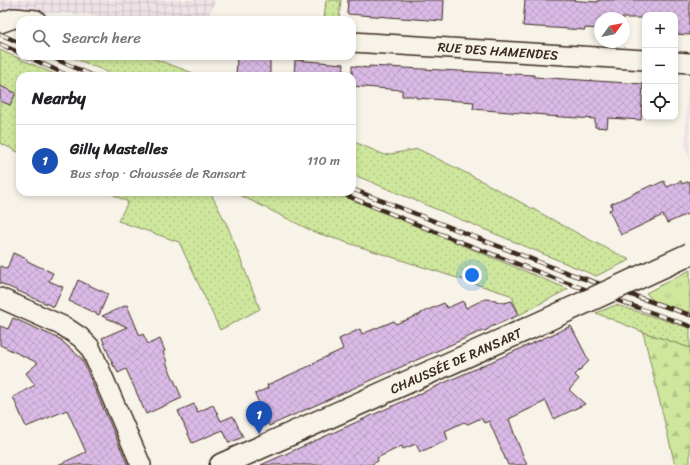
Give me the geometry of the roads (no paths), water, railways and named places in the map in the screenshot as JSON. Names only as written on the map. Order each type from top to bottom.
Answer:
[{"type":"main road","name":"CHAUSSÉE DE RANSART","points":[[221,465],[527,329],[690,254]]},
{"type":"street","name":"RUE DES HAMENDES","points":[[356,42],[642,60]]},
{"type":"street","points":[[678,62],[690,63]]},
{"type":"street","points":[[0,298],[65,327],[80,337],[90,347],[141,465]]},
{"type":"railway","points":[[0,34],[16,41]]},
{"type":"railway","points":[[0,44],[16,51]]},
{"type":"railway","points":[[35,60],[60,72]]},
{"type":"railway","points":[[58,60],[84,72]]},
{"type":"railway","points":[[356,191],[562,271],[690,315]]},
{"type":"railway","points":[[348,196],[559,280],[690,326]]},
{"type":"place","name":"Gilly Mastelles","points":[[259,434]]}]
